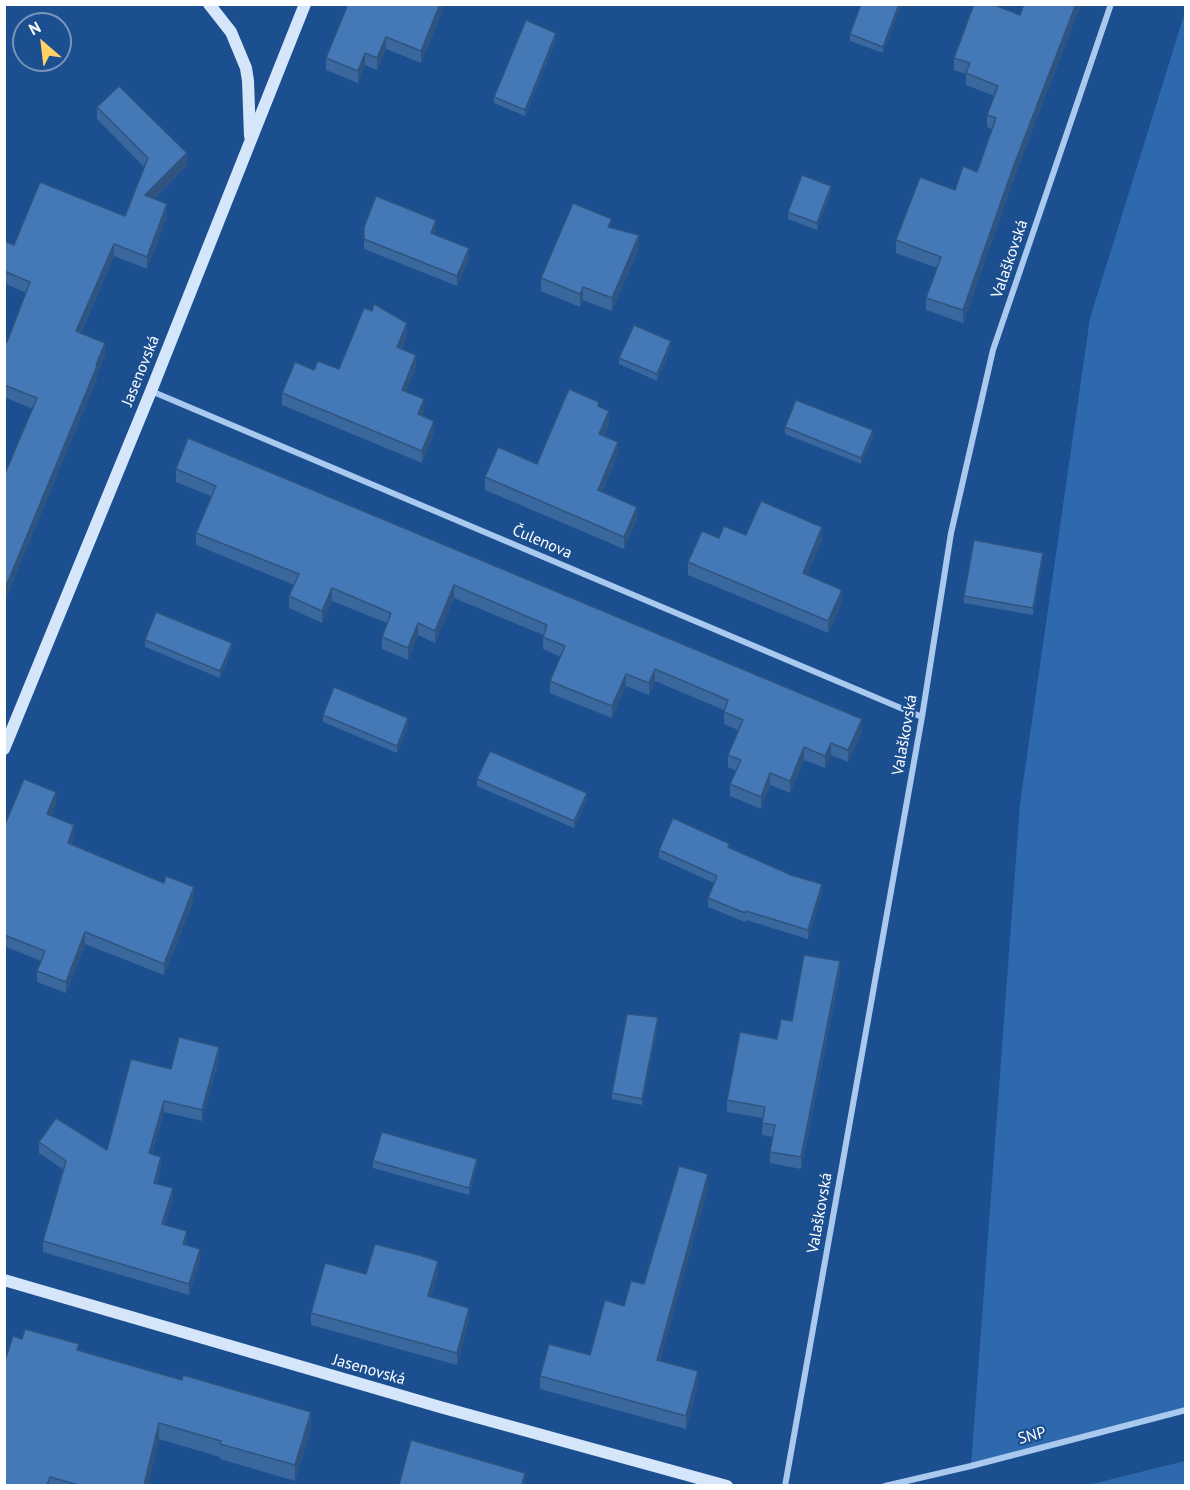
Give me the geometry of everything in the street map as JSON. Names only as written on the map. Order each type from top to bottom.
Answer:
[{"type":"street","points":[[209,4],[231,32],[246,68],[250,140]]},
{"type":"street","name":"Jasenovská","points":[[4,749],[151,392],[305,4]]},
{"type":"street","name":"Valaškovská","points":[[785,1485],[922,717],[951,533],[993,351],[1111,4]]},
{"type":"street","name":"Čulenova","points":[[151,392],[922,717]]},
{"type":"street","name":"Jasenovská","points":[[4,1280],[440,1407],[727,1485]]},
{"type":"street","name":"SNP","points":[[885,1485],[971,1466],[1185,1410]]},
{"type":"shaded area","points":[[1185,12],[1185,1410],[971,1466],[1020,804],[1090,318]]},
{"type":"shaded area","points":[[1185,1461],[1185,1485],[1088,1485]]},
{"type":"building","points":[[348,4],[440,4],[421,51],[386,37],[377,58],[365,53],[358,71],[326,58]]},
{"type":"building","points":[[861,4],[899,4],[883,47],[850,34]]},
{"type":"building","points":[[974,4],[992,4],[1020,15],[1024,4],[1076,4],[1014,165],[963,310],[926,298],[941,257],[896,240],[920,177],[955,190],[963,166],[977,172],[996,118],[987,115],[998,86],[966,73],[970,63],[954,58]]},
{"type":"building","points":[[526,20],[556,33],[525,110],[494,97]]},
{"type":"building","points":[[119,86],[187,153],[145,195],[167,204],[147,257],[114,244],[76,331],[105,343],[4,591],[4,476],[37,398],[4,385],[4,341],[7,342],[30,282],[4,271],[4,241],[14,245],[40,182],[125,216],[148,158],[97,107]]},
{"type":"building","points":[[802,175],[831,186],[817,223],[788,212]]},
{"type":"building","points":[[376,196],[436,220],[431,233],[469,248],[457,276],[364,239],[364,227]]},
{"type":"building","points":[[573,203],[612,219],[608,227],[639,235],[612,298],[583,287],[580,294],[541,278]]},
{"type":"building","points":[[374,304],[407,323],[397,347],[416,355],[402,390],[424,399],[418,414],[434,421],[422,451],[282,393],[295,362],[314,370],[318,361],[339,369],[364,308],[372,311]]},
{"type":"building","points":[[634,325],[671,341],[657,374],[619,358]]},
{"type":"building","points":[[569,389],[599,402],[598,406],[609,411],[599,434],[618,442],[598,490],[637,507],[624,537],[485,477],[498,447],[537,464]]},
{"type":"building","points":[[796,400],[873,430],[861,458],[785,427]]},
{"type":"building","points":[[188,438],[862,719],[848,750],[831,743],[825,756],[804,747],[790,781],[770,773],[761,797],[730,784],[741,760],[728,755],[743,720],[724,712],[728,700],[655,669],[649,683],[626,674],[612,706],[569,689],[550,681],[565,646],[543,637],[547,625],[454,585],[435,631],[418,623],[408,648],[382,637],[391,613],[332,588],[322,611],[289,596],[299,574],[196,533],[216,486],[176,469]]},
{"type":"building","points":[[761,501],[822,527],[803,573],[842,590],[828,621],[688,562],[702,531],[719,538],[724,526],[746,535]]},
{"type":"building","points":[[974,540],[1043,553],[1033,608],[964,596]]},
{"type":"building","points":[[156,612],[232,643],[220,671],[145,640]]},
{"type":"building","points":[[334,687],[408,718],[397,746],[323,715]]},
{"type":"building","points":[[490,751],[587,793],[574,821],[477,779]]},
{"type":"building","points":[[24,779],[56,792],[47,814],[74,825],[68,843],[164,883],[166,876],[194,887],[164,964],[85,932],[66,982],[37,971],[45,951],[4,935],[4,827]]},
{"type":"building","points":[[673,818],[730,844],[728,847],[791,875],[822,884],[808,930],[746,911],[745,913],[708,898],[717,876],[659,850]]},
{"type":"building","points":[[804,955],[840,961],[801,1157],[770,1152],[775,1125],[762,1123],[765,1107],[727,1100],[740,1032],[777,1039],[781,1019],[792,1021]]},
{"type":"building","points":[[627,1014],[658,1017],[642,1099],[612,1093]]},
{"type":"building","points":[[179,1037],[219,1047],[202,1110],[164,1101],[149,1153],[161,1157],[154,1183],[173,1188],[162,1224],[187,1231],[183,1244],[200,1249],[189,1284],[43,1241],[66,1161],[39,1142],[56,1118],[107,1150],[131,1059],[171,1069]]},
{"type":"building","points":[[382,1132],[477,1159],[469,1188],[373,1161]]},
{"type":"building","points":[[679,1166],[708,1174],[657,1360],[698,1371],[686,1416],[540,1376],[549,1344],[590,1355],[605,1300],[624,1306],[631,1281],[644,1284]]},
{"type":"building","points":[[375,1244],[438,1261],[428,1296],[469,1308],[457,1353],[311,1313],[325,1263],[366,1274]]},
{"type":"building","points":[[25,1329],[79,1344],[77,1350],[182,1380],[183,1375],[311,1412],[295,1465],[220,1444],[221,1441],[159,1423],[144,1485],[78,1485],[50,1477],[47,1485],[4,1485],[4,1364],[13,1336],[22,1339]]},
{"type":"building","points":[[411,1440],[525,1473],[522,1485],[399,1485]]}]
